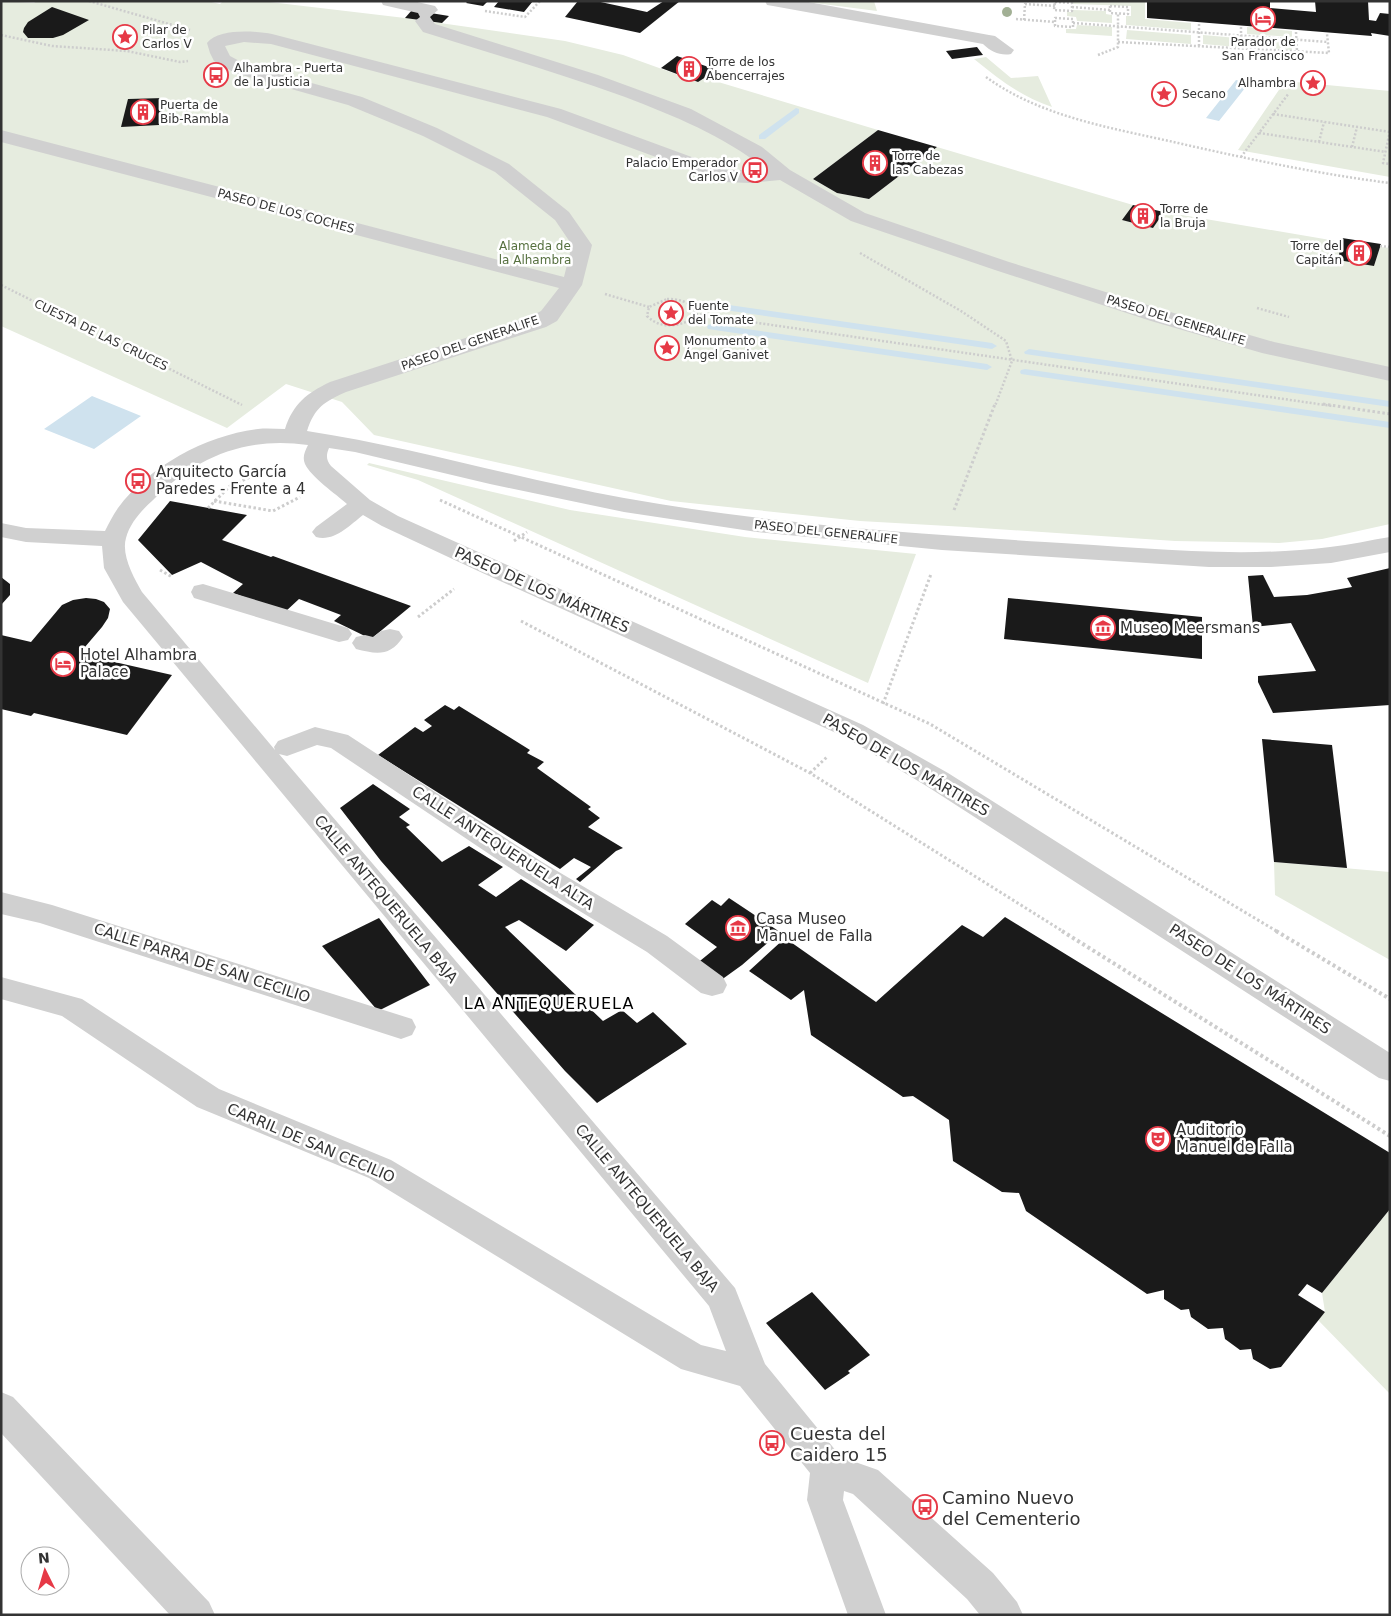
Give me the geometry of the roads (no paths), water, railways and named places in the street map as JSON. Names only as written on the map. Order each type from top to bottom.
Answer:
[{"type":"street","points":[[389,1],[429,10],[425,17],[429,28],[592,79],[684,113],[755,151],[783,174]]},
{"type":"street","points":[[772,1],[989,40],[1005,50]]},
{"type":"street","name":"PASEO DEL GENERALIFE","points":[[1390,374],[1270,348],[1159,316],[1002,266],[858,217],[783,174],[750,177],[724,176],[554,113],[272,39],[246,35],[216,42],[218,54],[225,61],[241,69],[355,101],[430,132],[502,168],[562,216],[582,244],[572,285],[548,316],[538,322],[338,387],[316,398],[304,407],[294,436],[322,439],[624,505],[757,525],[922,542],[1209,559],[1271,559],[1331,555],[1390,544]]},
{"type":"street","name":"PASEO DE LOS COCHES","points":[[1,136],[572,285]]},
{"type":"street","points":[[1,530],[26,535],[113,539],[128,511],[155,484],[185,461],[221,445],[258,436],[294,436]]},
{"type":"street","name":"PASEO DE LOS MÁRTIRES","points":[[322,439],[315,455],[316,463],[362,505],[390,521],[476,561],[854,732],[938,780],[1390,1069]]},
{"type":"street","points":[[324,532],[362,505]]},
{"type":"street","name":"CALLE ANTEQUERUELA BAJA","points":[[113,539],[116,568],[132,596],[723,1298],[751,1373],[829,1469]]},
{"type":"street","points":[[203,592],[339,634]]},
{"type":"street","points":[[365,643],[377,646],[390,637]]},
{"type":"street","name":"CALLE ANTEQUERUELA ALTA","points":[[287,747],[316,736],[339,741],[532,869],[657,944],[712,985]]},
{"type":"street","name":"CALLE PARRA DE SAN CECILIO","points":[[1,903],[42,913],[401,1026]]},
{"type":"street","name":"CARRIL DE SAN CECILIO","points":[[1,988],[71,1006],[208,1098],[380,1169],[693,1358],[751,1373]]},
{"type":"street","points":[[1,1408],[196,1615]]},
{"type":"street","points":[[867,1615],[825,1500],[829,1469],[865,1482],[980,1586],[1004,1615]]},
{"type":"water","points":[[1236,80],[1249,83],[1219,121],[1206,118]]},
{"type":"water","points":[[92,396],[141,416],[94,449],[44,429]]},
{"type":"waterway","points":[[762,137],[796,111]]},
{"type":"waterway","points":[[722,307],[992,346]]},
{"type":"waterway","points":[[712,327],[987,367]]},
{"type":"waterway","points":[[1029,352],[1390,404]]},
{"type":"waterway","points":[[1025,372],[1390,425]]},
{"type":"place","name":"Parador de San Francisco","points":[[1263,19]]},
{"type":"place","name":"Pilar de Carlos V","points":[[125,37]]},
{"type":"place","name":"Torre de los Abencerrajes","points":[[689,69]]},
{"type":"place","name":"Alhambra - Puerta de la Justicia","points":[[216,75]]},
{"type":"place","name":"Alhambra","points":[[1313,83]]},
{"type":"place","name":"Secano","points":[[1164,94]]},
{"type":"place","name":"Puerta de Bib-Rambla","points":[[143,112]]},
{"type":"place","name":"Torre de las Cabezas","points":[[875,163]]},
{"type":"place","name":"Palacio Emperador Carlos V","points":[[755,170]]},
{"type":"place","name":"Torre de la Bruja","points":[[1143,216]]},
{"type":"place","name":"Torre del Capitán","points":[[1359,253]]},
{"type":"place","name":"Fuente del Tomate","points":[[671,313]]},
{"type":"place","name":"Monumento a Ángel Ganivet","points":[[667,348]]},
{"type":"place","name":"Arquitecto García Paredes - Frente a 4","points":[[138,481]]},
{"type":"place","name":"Museo Meersmans","points":[[1103,628]]},
{"type":"place","name":"Hotel Alhambra Palace","points":[[63,664]]},
{"type":"place","name":"Casa Museo Manuel de Falla","points":[[738,928]]},
{"type":"place","name":"Auditorio Manuel de Falla","points":[[1158,1139]]},
{"type":"place","name":"Cuesta del Caidero 15","points":[[772,1443]]},
{"type":"place","name":"Camino Nuevo del Cementerio","points":[[925,1507]]},
{"type":"district","name":"LA ANTEQUERUELA","points":[[549,1003]]},
{"type":"park label","name":"Alameda de la Alhambra","points":[[535,253]]}]
